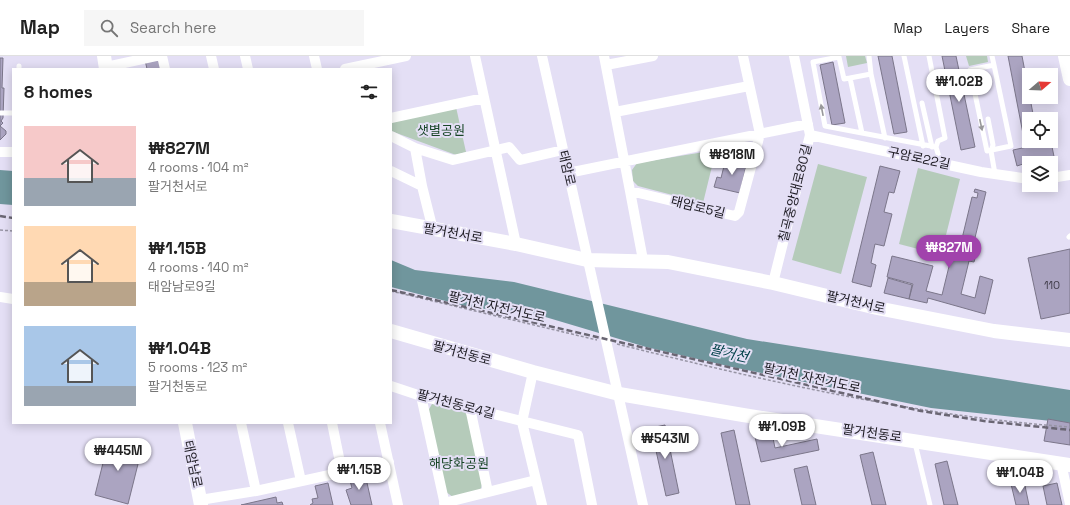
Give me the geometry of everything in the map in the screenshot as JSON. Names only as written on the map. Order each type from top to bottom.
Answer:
[{"type":"main road","points":[[1065,56],[1070,79]]},
{"type":"main road","name":"팔거천서로","points":[[392,221],[433,230],[516,244],[587,260],[643,260],[668,262],[773,283],[878,308],[994,331],[1070,340]]},
{"type":"main road","name":"팔거천동로","points":[[392,332],[533,372],[619,394],[744,415],[1065,464]]},
{"type":"main road","name":"태암남로","points":[[185,424],[201,503]]},
{"type":"street","points":[[105,64],[156,56]]},
{"type":"street","points":[[162,56],[165,68]]},
{"type":"street","points":[[211,56],[214,68]]},
{"type":"street","points":[[245,56],[248,68]]},
{"type":"street","points":[[314,56],[317,68]]},
{"type":"street","points":[[351,68],[406,56]]},
{"type":"street","points":[[475,56],[516,244]]},
{"type":"street","name":"태암로","points":[[542,56],[587,260],[619,394]]},
{"type":"street","points":[[643,260],[605,61],[652,56]]},
{"type":"street","name":"칠곡중앙대로80길","points":[[773,283],[809,130],[794,56]]},
{"type":"street","name":"태암로5길","points":[[630,191],[735,216],[739,212],[760,134],[743,58]]},
{"type":"street","points":[[615,112],[749,86]]},
{"type":"street","points":[[392,118],[484,98]]},
{"type":"street","points":[[568,172],[760,134],[809,130]]},
{"type":"street","name":"구암로22길","points":[[809,130],[938,162],[1022,178]]},
{"type":"street","points":[[392,136],[416,148],[453,160],[509,147],[520,160],[563,150]]},
{"type":"street","points":[[416,148],[422,186],[433,230]]},
{"type":"street","points":[[0,152],[12,152]]},
{"type":"street","points":[[392,171],[422,186]]},
{"type":"street","points":[[1058,177],[1070,175]]},
{"type":"street","points":[[0,297],[12,299]]},
{"type":"street","points":[[533,372],[522,422],[542,505]]},
{"type":"street","name":"팔거천동로4길","points":[[392,386],[421,396],[578,435],[592,505]]},
{"type":"street","points":[[619,394],[643,505]]},
{"type":"street","points":[[421,396],[444,504],[536,480]]},
{"type":"street","points":[[470,408],[488,492]]},
{"type":"street","points":[[241,424],[256,491]]},
{"type":"street","points":[[288,424],[301,481]]},
{"type":"street","points":[[332,424],[342,472]]},
{"type":"street","points":[[380,424],[398,505]]},
{"type":"street","points":[[201,503],[389,462]]},
{"type":"street","points":[[1065,464],[1070,504]]},
{"type":"lane","points":[[870,56],[870,74],[884,138]]},
{"type":"lane","points":[[904,56],[923,146]]},
{"type":"lane","points":[[929,56],[945,138],[938,141],[934,147]]},
{"type":"lane","points":[[992,56],[994,65],[1011,146],[987,151],[970,70],[994,65]]},
{"type":"lane","points":[[870,74],[844,79],[839,57],[812,62],[825,126],[934,147]]},
{"type":"lane","points":[[850,78],[862,133]]},
{"type":"lane","points":[[922,103],[934,147],[939,157],[938,162]]},
{"type":"lane","points":[[0,113],[12,113]]},
{"type":"lane","points":[[988,119],[993,145],[991,151],[995,174]]},
{"type":"lane","points":[[914,440],[930,505]]},
{"type":"path","points":[[0,230],[12,231]]},
{"type":"path","name":"팔거천 자전거도로","points":[[392,291],[603,341]]},
{"type":"path","name":"팔거천 자전거도로","points":[[611,343],[812,388],[937,412],[1070,427]]},
{"type":"green space","points":[[846,56],[865,56],[867,63],[848,67]]},
{"type":"green space","points":[[966,56],[987,56],[988,62],[969,66]]},
{"type":"green space","name":"샛별공원","points":[[456,107],[466,152],[456,155],[392,131],[392,121]]},
{"type":"green space","points":[[716,150],[703,203],[638,186],[633,181],[632,170],[637,163]]},
{"type":"green space","points":[[818,164],[867,177],[841,274],[792,260]]},
{"type":"green space","points":[[918,168],[960,179],[941,255],[899,244]]},
{"type":"green space","name":"해당화공원","points":[[432,404],[463,410],[467,415],[483,482],[480,491],[453,497],[446,492],[428,411]]},
{"type":"water","points":[[0,170],[12,171],[12,205],[0,204]]},
{"type":"water","name":"팔거천","points":[[392,260],[415,270],[514,282],[747,339],[1070,390],[1070,423],[931,408],[732,367],[646,347],[542,316],[469,307],[392,287]]},
{"type":"building","points":[[878,56],[892,56],[907,132],[894,134]]},
{"type":"building","points":[[942,56],[956,56],[975,147],[961,150]]},
{"type":"building","points":[[1008,56],[1022,56],[1024,68],[1022,68],[1022,104],[1031,104],[1033,112],[1022,112],[1022,128]]},
{"type":"building","points":[[0,58],[3,58],[2,88],[4,88],[3,118],[1,121],[3,123],[0,126]]},
{"type":"building","points":[[156,58],[161,61],[162,68],[147,68],[145,60]]},
{"type":"building","points":[[833,62],[845,123],[832,125],[820,65]]},
{"type":"building","points":[[0,126],[6,131],[6,134],[0,140]]},
{"type":"building","points":[[1022,148],[1052,148],[1054,156],[1022,156],[1022,164],[1017,166],[1013,150]]},
{"type":"building","points":[[731,158],[747,162],[740,193],[714,187],[717,177],[721,178],[725,162],[730,163]]},
{"type":"building","points":[[880,166],[900,171],[894,193],[889,192],[884,212],[892,214],[884,246],[875,244],[871,263],[876,265],[871,287],[852,282]]},
{"type":"building","points":[[975,189],[986,192],[973,246],[978,247],[974,262],[969,261],[961,294],[975,298],[980,276],[993,280],[985,314],[928,298],[927,303],[909,299],[913,284],[887,277],[892,256],[933,266],[926,291],[942,295],[953,250],[960,247],[972,197],[977,198],[978,193],[974,192]]},
{"type":"building","points":[[1070,249],[1070,313],[1041,319],[1028,258]]},
{"type":"building","points":[[888,278],[912,285],[909,299],[884,293]]},
{"type":"building","points":[[1048,419],[1070,423],[1070,445],[1044,441]]},
{"type":"building","points":[[665,425],[679,493],[666,496],[651,428]]},
{"type":"building","points":[[734,430],[750,505],[736,505],[721,433]]},
{"type":"building","points":[[772,433],[775,448],[817,439],[819,450],[761,462],[755,437]]},
{"type":"building","points":[[109,439],[142,448],[128,504],[95,495]]},
{"type":"building","points":[[873,452],[886,505],[872,505],[860,455]]},
{"type":"building","points":[[947,461],[958,505],[944,505],[935,464]]},
{"type":"building","points":[[807,466],[816,505],[802,505],[794,469]]},
{"type":"building","points":[[365,474],[372,505],[351,505],[346,490],[352,488],[349,477]]},
{"type":"building","points":[[1024,481],[1029,505],[1016,505],[1011,484]]},
{"type":"building","points":[[328,483],[333,505],[310,505],[313,503],[312,499],[318,498],[315,486]]},
{"type":"building","points":[[1057,483],[1062,505],[1047,505],[1043,486]]},
{"type":"building","points":[[276,497],[277,503],[282,502],[283,505],[241,505]]},
{"type":"railway","points":[[0,216],[12,218]]},
{"type":"railway","points":[[392,290],[921,411],[984,421],[1070,430]]}]
